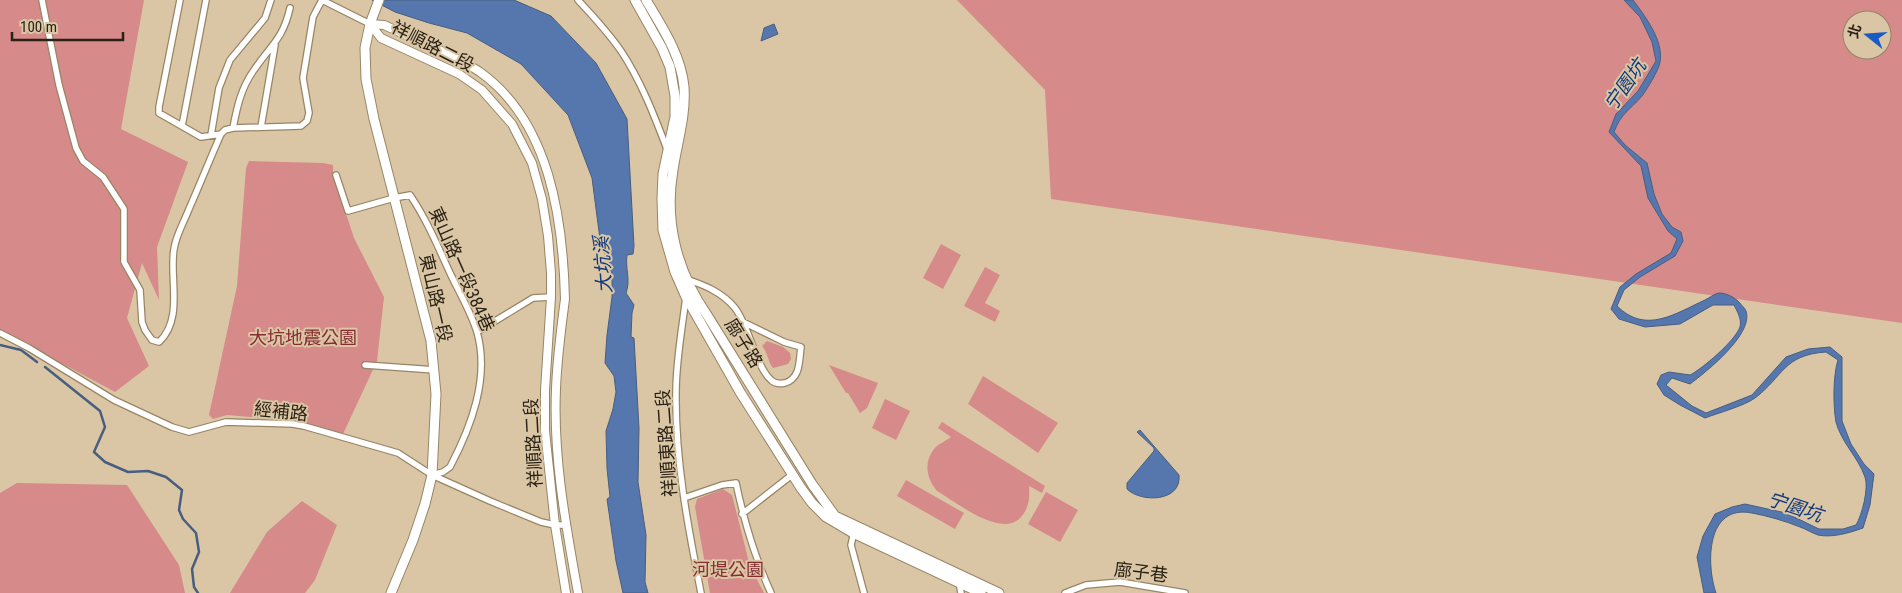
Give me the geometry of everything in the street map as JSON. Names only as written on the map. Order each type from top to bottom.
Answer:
[{"type":"main road","name":"東山路一段","points":[[379,0],[364,48],[366,80],[426,320],[435,370],[436,394],[432,475],[413,540],[391,593]]},
{"type":"main road","name":"廍子路","points":[[635,0],[662,48],[670,67],[675,96],[674,117],[663,174],[663,230],[689,296],[740,392],[792,474],[812,503],[826,518],[999,593]]},
{"type":"main road","name":"廍子路","points":[[646,0],[673,47],[680,66],[684,86],[683,121],[672,171],[670,218],[682,281]]},
{"type":"main road","name":"廍子路","points":[[689,296],[707,315],[812,484],[835,516],[855,529],[981,593]]},
{"type":"street","points":[[42,0],[59,85],[76,148],[83,161],[103,177],[124,209],[124,262],[140,290],[142,322],[145,330],[152,340],[159,342],[164,338],[171,321],[175,296],[173,265],[175,243],[221,134],[225,130],[233,128],[301,126],[307,121],[309,113],[304,78],[313,17],[321,0],[370,24]]},
{"type":"street","points":[[180,0],[159,114],[201,137],[221,134]]},
{"type":"street","points":[[182,126],[206,0]]},
{"type":"street","points":[[211,135],[219,88],[230,60],[265,18],[271,0]]},
{"type":"street","points":[[578,0],[620,50],[643,91],[667,150]]},
{"type":"street","points":[[233,128],[240,96],[254,70],[275,44],[286,26],[290,8]]},
{"type":"street","name":"祥順路二段","points":[[370,24],[381,37],[473,83],[491,98],[512,124],[532,163],[542,200],[548,236],[551,297],[546,362],[545,415],[548,466],[566,593]]},
{"type":"street","name":"祥順路二段","points":[[370,24],[384,25],[479,72],[497,87],[524,118],[543,162],[553,194],[560,230],[565,299],[556,398],[558,465],[578,593]]},
{"type":"street","points":[[261,127],[275,44]]},
{"type":"street","points":[[336,175],[348,212],[394,198]]},
{"type":"street","name":"東山路一段384巷","points":[[394,198],[410,195],[418,207],[477,332],[481,355],[481,381],[474,412],[450,467],[443,472],[432,475]]},
{"type":"street","points":[[682,281],[710,286],[734,307],[743,322],[769,379],[778,383],[786,383],[793,379],[797,373],[801,347],[784,342],[743,322]]},
{"type":"street","name":"祥順東路二段","points":[[689,296],[679,346],[676,392],[677,440],[684,498],[701,593]]},
{"type":"street","points":[[477,332],[533,298],[551,297]]},
{"type":"street","name":"經補路","points":[[0,333],[29,348],[114,400],[172,427],[189,432],[226,422],[293,424],[398,453],[432,475],[541,522],[566,525]]},
{"type":"street","points":[[365,365],[435,370]]},
{"type":"street","points":[[742,514],[792,474]]},
{"type":"street","points":[[684,498],[722,485],[736,483],[742,514],[759,567],[771,593]]},
{"type":"street","points":[[855,529],[850,545],[864,593]]},
{"type":"street","points":[[959,582],[961,593]]},
{"type":"street","name":"廍子巷","points":[[1065,593],[1086,585],[1120,582],[1185,593]]},
{"type":"green space","points":[[0,0],[144,0],[121,129],[188,162],[157,247],[159,300],[142,263],[127,318],[149,366],[115,392],[0,330]]},
{"type":"green space","points":[[957,0],[1902,0],[1902,323],[1051,199],[1045,90]]},
{"type":"green space","name":"大坑地震公園","points":[[249,161],[323,163],[333,165],[333,174],[354,238],[384,297],[377,361],[343,434],[295,421],[227,415],[213,419],[209,415],[237,286],[246,168]]},
{"type":"green space","points":[[941,244],[961,255],[943,289],[923,278]]},
{"type":"green space","points":[[985,267],[1000,275],[985,303],[1000,311],[995,322],[964,306]]},
{"type":"green space","points":[[767,341],[783,347],[790,353],[791,359],[788,364],[773,368],[762,346]]},
{"type":"green space","points":[[829,365],[878,383],[867,408],[860,413]]},
{"type":"green space","points":[[983,376],[1058,423],[1038,453],[968,404]]},
{"type":"green space","points":[[885,399],[910,411],[896,440],[872,428]]},
{"type":"green space","points":[[942,422],[1045,486],[1042,493],[1029,486],[1028,503],[1020,518],[1011,523],[1001,524],[990,521],[966,510],[937,491],[929,476],[927,465],[934,449],[951,437],[938,428]]},
{"type":"green space","points":[[906,480],[964,513],[955,529],[897,496]]},
{"type":"green space","points":[[17,483],[127,485],[179,565],[185,593],[0,593],[0,493]]},
{"type":"green space","name":"河堤公園","points":[[723,489],[732,495],[750,566],[764,593],[710,593],[695,507],[697,499]]},
{"type":"green space","points":[[1046,492],[1078,510],[1060,542],[1028,524]]},
{"type":"green space","points":[[302,501],[337,525],[315,580],[305,593],[230,593],[267,532]]},
{"type":"water","points":[[372,0],[514,0],[551,16],[596,63],[627,119],[634,246],[633,254],[627,255],[628,284],[626,293],[634,305],[631,337],[634,338],[639,428],[638,482],[646,535],[645,582],[648,593],[623,593],[616,561],[607,499],[610,497],[606,431],[616,392],[614,376],[605,363],[612,279],[608,252],[605,254],[601,247],[592,178],[568,115],[521,64],[467,33],[395,12]]},
{"type":"water","points":[[1624,0],[1633,0],[1648,21],[1659,46],[1660,62],[1644,93],[1623,116],[1614,132],[1625,145],[1647,163],[1654,194],[1662,214],[1672,227],[1681,232],[1683,241],[1675,256],[1640,277],[1624,290],[1617,306],[1628,315],[1639,319],[1661,319],[1719,293],[1732,297],[1744,308],[1747,320],[1743,330],[1736,341],[1717,362],[1690,384],[1672,378],[1666,385],[1692,406],[1706,413],[1752,395],[1786,357],[1808,349],[1830,347],[1842,357],[1842,421],[1851,444],[1864,464],[1874,474],[1870,505],[1863,528],[1852,532],[1823,536],[1770,517],[1752,513],[1737,513],[1726,518],[1718,527],[1713,539],[1711,553],[1711,567],[1716,593],[1704,593],[1697,557],[1703,536],[1715,514],[1745,504],[1786,513],[1819,529],[1843,529],[1856,525],[1858,521],[1863,508],[1866,482],[1862,470],[1838,429],[1836,422],[1834,391],[1838,360],[1826,352],[1801,357],[1785,368],[1755,398],[1738,407],[1705,418],[1664,395],[1657,384],[1661,375],[1669,372],[1690,375],[1710,361],[1732,340],[1740,327],[1740,318],[1734,305],[1713,305],[1680,324],[1645,327],[1619,319],[1611,309],[1620,287],[1636,274],[1671,253],[1677,239],[1668,231],[1648,198],[1641,166],[1609,132],[1616,114],[1638,91],[1656,61],[1652,42],[1640,17]]},
{"type":"water","points":[[774,24],[778,34],[761,41],[764,28]]},
{"type":"water","points":[[1140,430],[1179,475],[1178,484],[1174,491],[1168,495],[1150,498],[1141,497],[1127,489],[1127,483],[1154,451],[1154,448],[1137,432]]},
{"type":"waterway","points":[[0,345],[21,350],[37,362]]},
{"type":"waterway","points":[[45,367],[100,411],[105,427],[94,452],[105,462],[128,472],[148,471],[166,477],[182,490],[179,510],[183,519],[196,533],[199,552],[192,569],[194,587],[198,593]]},
{"type":"water label","name":"宁園坑","points":[[1625,85]]},
{"type":"water label","name":"大坑溪","points":[[603,265]]},
{"type":"water label","name":"宁園坑","points":[[1795,507]]}]
